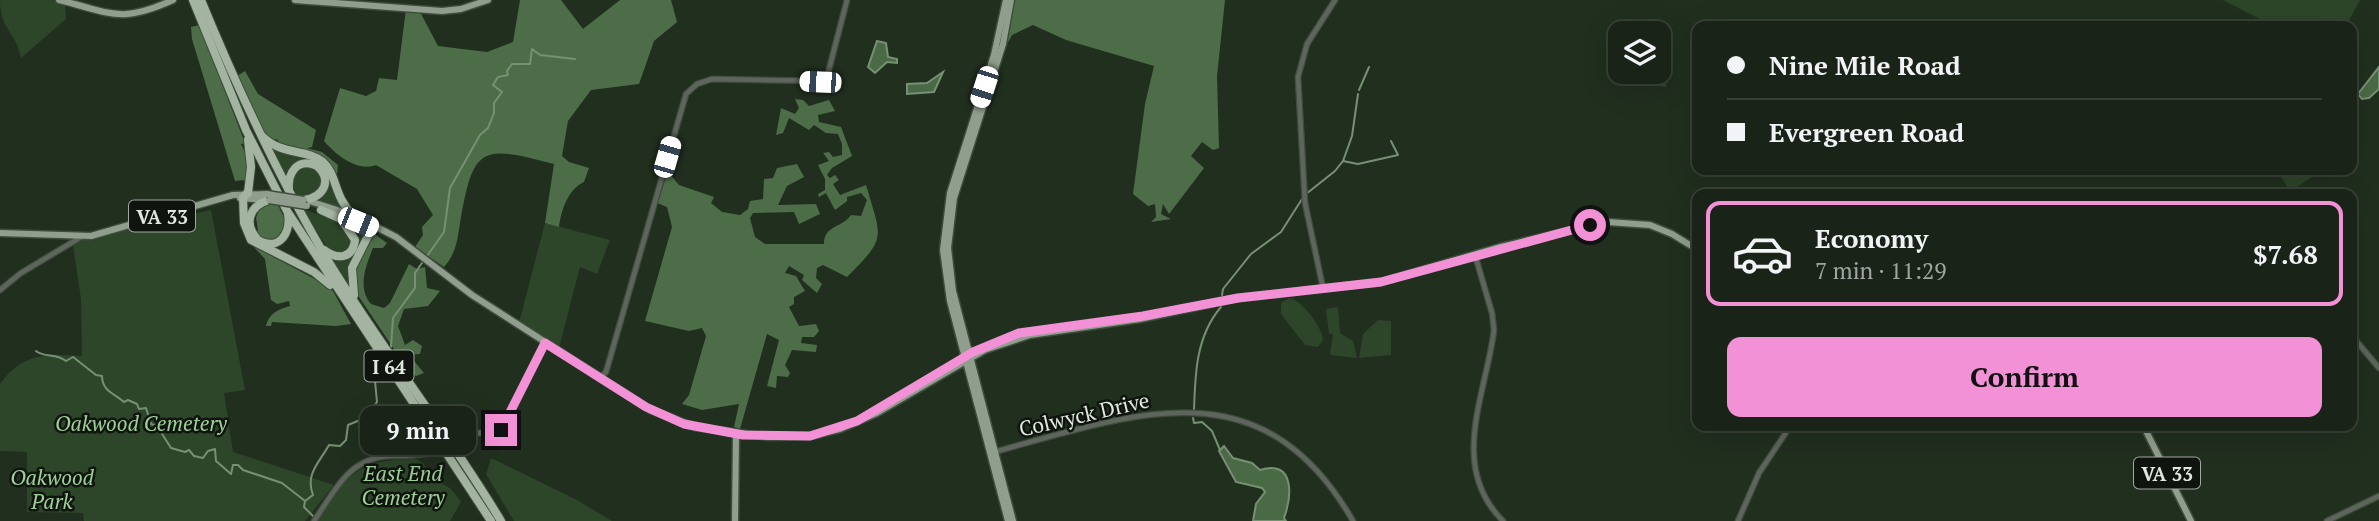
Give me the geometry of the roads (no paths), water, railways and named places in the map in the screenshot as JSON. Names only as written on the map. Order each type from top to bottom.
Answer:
[{"type":"highway","name":"I 64","points":[[193,0],[246,130],[287,211],[491,521]]},
{"type":"highway","name":"I 64","points":[[201,0],[257,131],[291,197],[319,245],[501,521]]},
{"type":"highway","points":[[246,130],[251,167],[246,195],[246,232],[254,244],[314,272],[340,294]]},
{"type":"highway","points":[[257,131],[281,150],[322,162],[329,170],[338,198],[353,215]]},
{"type":"highway","points":[[291,197],[291,172],[299,164],[311,163],[322,171],[325,186],[318,196],[306,203]]},
{"type":"highway","points":[[268,197],[254,207],[249,217],[253,234],[261,241],[272,244],[284,238],[289,227],[287,211]]},
{"type":"highway","points":[[319,245],[332,256],[341,257],[351,253],[355,240],[341,219],[321,210]]},
{"type":"highway","points":[[356,301],[351,280],[352,268],[372,228]]},
{"type":"main road","points":[[59,0],[128,16],[145,13],[173,0]]},
{"type":"main road","points":[[295,0],[432,10],[461,9],[488,0]]},
{"type":"main road","points":[[1008,0],[1003,44],[957,186],[950,221],[950,271],[976,402],[1013,521]]},
{"type":"main road","name":"VA 33","points":[[0,233],[81,237],[224,198],[246,195],[306,203],[353,215],[390,233],[424,260],[545,343],[662,416],[695,427],[736,435],[810,436],[840,429],[997,340],[1028,331],[1143,316],[1238,298],[1381,282],[1475,255],[1613,222],[1650,225],[1692,247]]},
{"type":"main road","name":"VA 33","points":[[306,203],[372,228],[412,250]]},
{"type":"main road","points":[[968,357],[985,410],[1008,521]]},
{"type":"main road","points":[[976,402],[985,410]]},
{"type":"main road","name":"VA 33","points":[[2146,431],[2191,521]]},
{"type":"main road","points":[[735,521],[736,435]]},
{"type":"street","points":[[599,378],[606,372],[684,98],[694,86],[709,79],[826,81],[846,0]]},
{"type":"street","points":[[1323,289],[1305,203],[1298,85],[1303,52],[1335,0]]},
{"type":"street","points":[[0,290],[21,273],[81,237]]},
{"type":"street","points":[[1475,255],[1492,313],[1494,330],[1474,431],[1473,459],[1481,489],[1503,521]]},
{"type":"street","points":[[2357,342],[2379,368]]},
{"type":"street","points":[[315,520],[336,485],[367,461],[433,452],[459,434],[499,432],[545,343]]},
{"type":"street","name":"Colwyck Drive","points":[[993,452],[1141,414],[1166,412],[1239,419],[1267,429],[1302,454],[1353,521]]},
{"type":"street","points":[[1738,521],[1759,473],[1787,431]]},
{"type":"street","points":[[2327,521],[2379,496]]},
{"type":"waterway","points":[[427,256],[444,232],[450,188],[480,135],[488,128],[494,113],[494,103],[502,92],[493,85],[498,77],[508,75],[507,71],[512,64],[530,64],[532,49],[540,55],[575,59]]},
{"type":"waterway","points":[[1359,90],[1369,67]]},
{"type":"waterway","points":[[1306,194],[1335,171],[1343,161],[1352,136],[1358,94]]},
{"type":"waterway","points":[[1343,161],[1358,164],[1398,155],[1391,141]]},
{"type":"waterway","points":[[1222,295],[1223,289],[1251,254],[1281,232],[1302,199]]},
{"type":"waterway","points":[[391,347],[393,318],[415,288],[415,273],[424,260]]},
{"type":"waterway","points":[[1194,411],[1198,356],[1206,330],[1221,307]]},
{"type":"waterway","points":[[36,351],[66,361],[73,357],[96,375],[102,376],[104,385],[113,394],[124,402],[128,400],[137,404],[139,409],[146,408],[151,424],[157,426],[171,448],[185,452],[189,450],[194,456],[203,458],[208,451],[215,449],[216,461],[231,474],[233,465],[238,465],[243,470],[282,483],[305,501]]},
{"type":"waterway","points":[[314,517],[304,507],[305,501],[313,495],[311,481],[314,469],[329,445],[340,446],[346,440],[348,425],[365,418],[377,402],[375,381],[382,364]]},
{"type":"waterway","points":[[1193,418],[1194,423],[1202,422],[1212,431],[1220,450]]},
{"type":"park label","name":"Oakwood Cemetery","points":[[141,423]]},
{"type":"park label","name":"East End Cemetery","points":[[403,485]]},
{"type":"park label","name":"Oakwood Park","points":[[52,489]]}]
